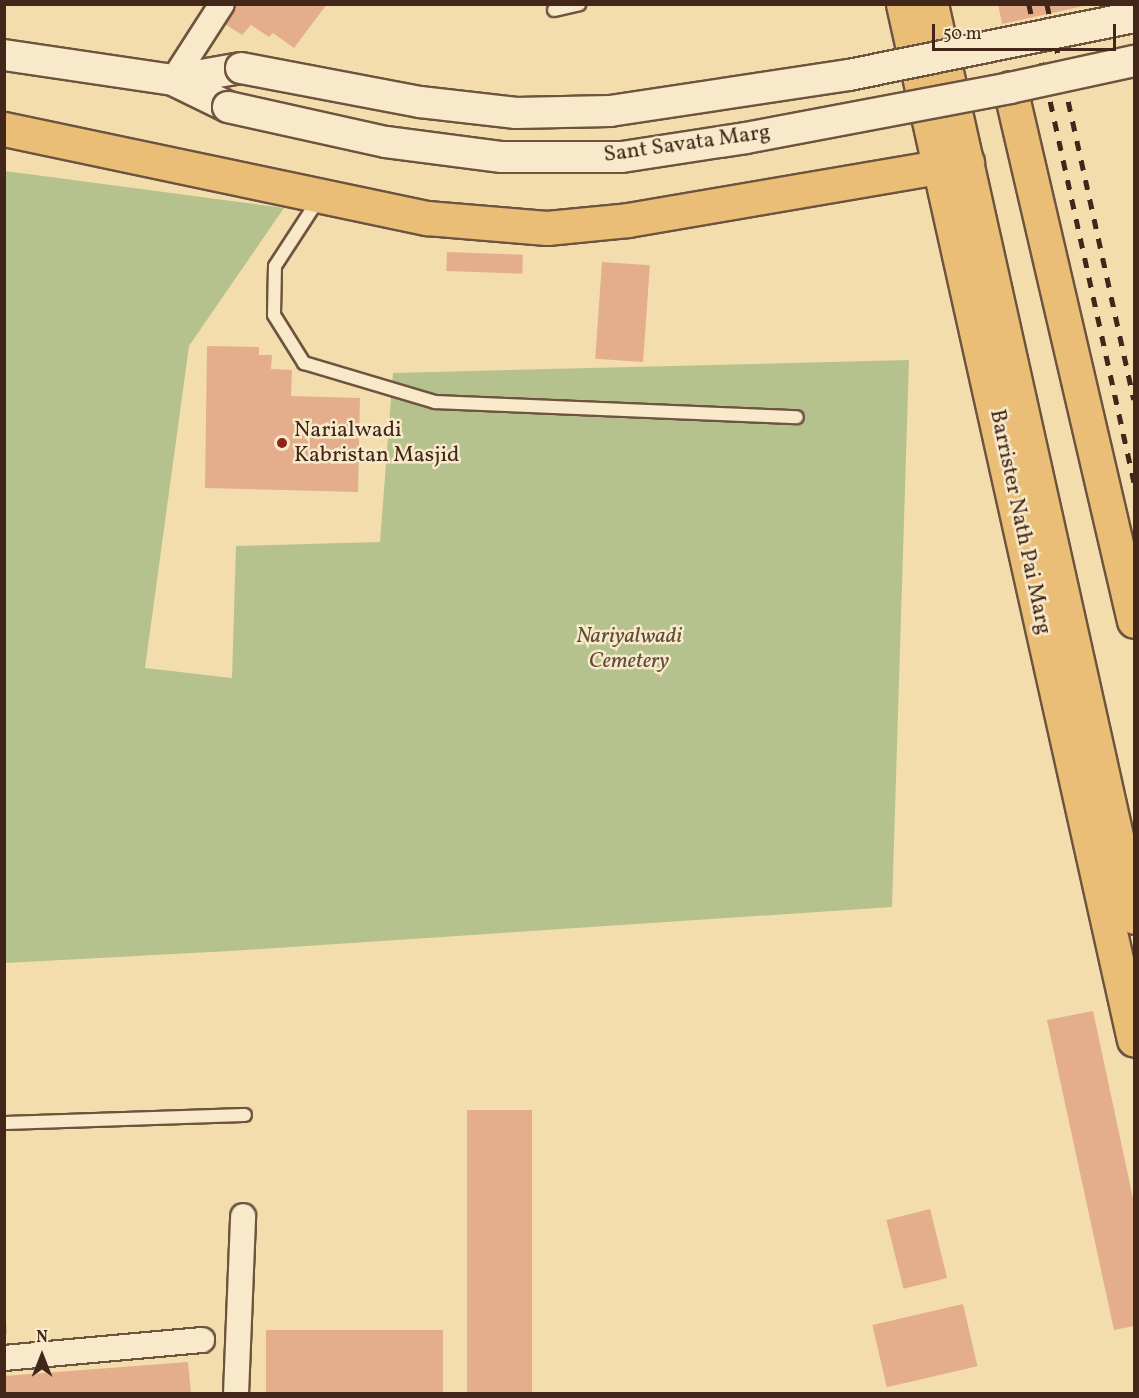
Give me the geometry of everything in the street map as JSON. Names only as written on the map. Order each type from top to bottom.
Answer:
[{"type":"main road","name":"Barrister Nath Pai Marg","points":[[903,4],[954,165]]},
{"type":"main road","name":"Barrister Nath Pai Marg","points":[[931,4],[954,165],[1109,865],[1134,1040]]},
{"type":"main road","points":[[1010,88],[1134,621]]},
{"type":"main road","points":[[4,129],[427,218],[547,228],[628,220],[954,165]]},
{"type":"main road","name":"Barrister Nath Pai Marg","points":[[1109,865],[1134,917]]},
{"type":"street","points":[[172,80],[222,4]]},
{"type":"street","name":"Sant Savata Marg","points":[[172,80],[241,68],[420,102],[505,112],[610,111],[849,75],[1134,17]]},
{"type":"street","name":"Sant Savata Marg","points":[[4,54],[172,80],[228,107],[386,142],[502,157],[622,157],[746,138],[1010,88],[1134,61]]},
{"type":"street","points":[[236,1394],[243,1216]]},
{"type":"street","points":[[4,1358],[202,1340]]},
{"type":"lane","points":[[554,10],[579,4]]},
{"type":"lane","points":[[321,196],[275,266],[274,315],[304,363],[435,402],[796,417]]},
{"type":"lane","points":[[4,1123],[245,1115]]},
{"type":"green space","name":"Nariyalwadi Cemetery","points":[[5,171],[284,208],[189,346],[145,668],[232,678],[236,546],[380,542],[393,373],[909,360],[892,907],[230,951],[5,963]]},
{"type":"building","points":[[236,4],[327,4],[294,48],[273,33],[269,37],[251,25],[242,35],[222,22]]},
{"type":"building","points":[[998,4],[1088,4],[1088,5],[1002,24]]},
{"type":"building","points":[[447,252],[523,255],[522,274],[446,271]]},
{"type":"building","points":[[602,262],[650,265],[643,362],[595,359]]},
{"type":"building","name":"Narialwadi Kabristan Masjid","points":[[207,346],[259,347],[259,355],[272,355],[271,369],[292,370],[291,396],[360,398],[358,492],[205,488]]},
{"type":"building","points":[[1093,1011],[1134,1203],[1134,1326],[1114,1330],[1047,1020]]},
{"type":"building","points":[[467,1110],[532,1110],[532,1394],[467,1394]]},
{"type":"building","points":[[930,1209],[947,1278],[904,1289],[886,1220]]},
{"type":"building","points":[[963,1304],[977,1366],[887,1387],[872,1325]]},
{"type":"building","points":[[4,1318],[6,1318],[7,1334],[4,1334]]},
{"type":"building","points":[[266,1330],[443,1330],[443,1394],[266,1394]]},
{"type":"building","points":[[188,1362],[191,1394],[4,1394],[4,1376]]},
{"type":"railway","points":[[1029,4],[1134,483]]},
{"type":"railway","points":[[1047,4],[1134,400]]},
{"type":"place","name":"Narialwadi Kabristan Masjid","points":[[282,443]]}]
